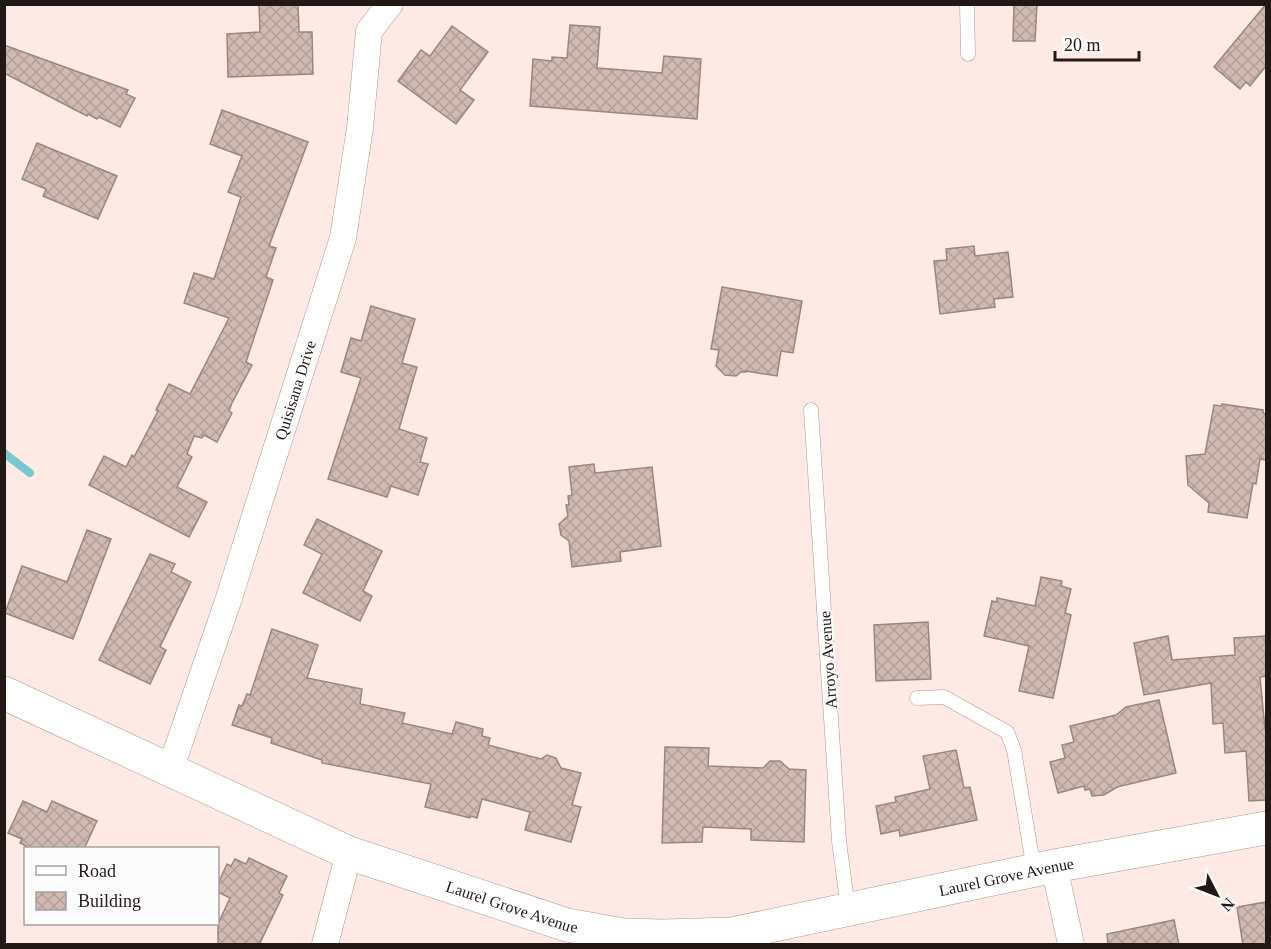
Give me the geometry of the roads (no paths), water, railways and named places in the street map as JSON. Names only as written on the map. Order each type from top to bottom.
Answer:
[{"type":"street","name":"Quisisana Drive","points":[[170,770],[228,601],[343,238],[360,128],[369,32],[390,4]]},
{"type":"street","name":"Laurel Grove Avenue","points":[[4,693],[349,853],[567,925],[624,935],[732,934],[1044,868],[1266,828]]},
{"type":"street","points":[[326,945],[349,853]]},
{"type":"street","points":[[1044,868],[1071,945]]},
{"type":"lane","points":[[967,4],[968,54]]},
{"type":"lane","name":"Arroyo Avenue","points":[[811,410],[839,841],[848,909]]},
{"type":"lane","points":[[917,698],[944,696],[1007,732],[1014,750],[1044,868]]},
{"type":"waterway","points":[[4,453],[30,473]]}]
